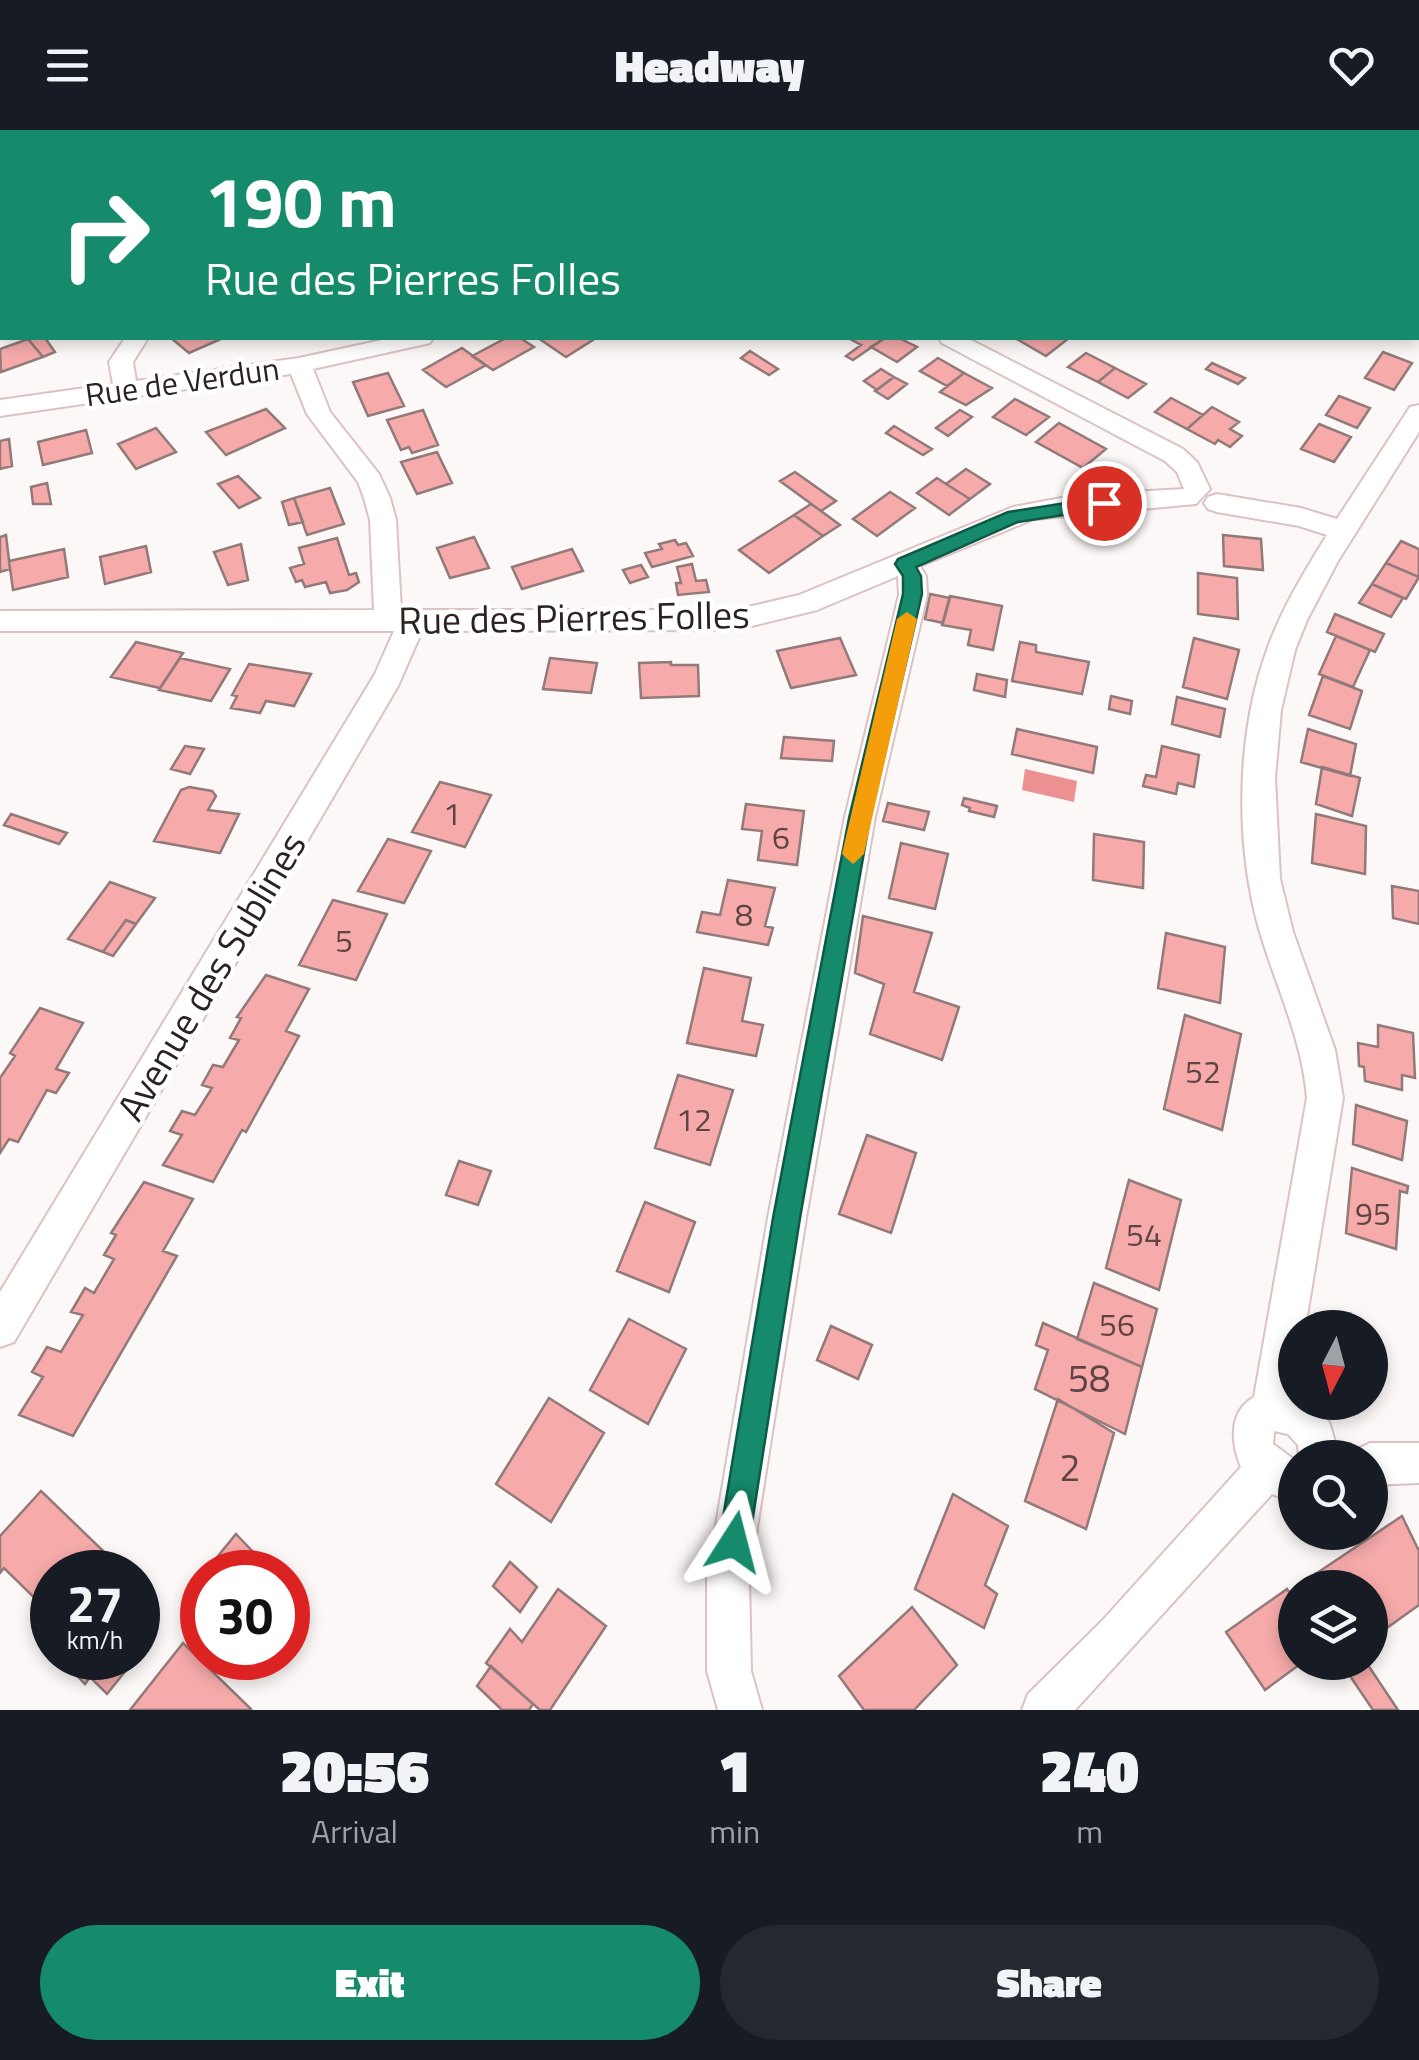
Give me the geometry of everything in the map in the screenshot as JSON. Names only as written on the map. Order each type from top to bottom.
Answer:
[{"type":"street","points":[[126,390],[121,362],[135,340]]},
{"type":"street","name":"Rue de Verdun","points":[[0,408],[299,365],[413,340]]},
{"type":"street","points":[[954,340],[1174,455],[1188,468],[1200,496]]},
{"type":"street","points":[[299,365],[319,414],[370,480],[384,520],[399,619]]},
{"type":"street","points":[[1272,1410],[1324,1098],[1320,1061],[1270,910],[1262,868],[1264,743],[1273,677],[1281,650],[1344,532],[1419,412]]},
{"type":"street","name":"Rue des Pierres Folles","points":[[0,620],[736,620],[782,612],[1014,516],[1200,496],[1301,516],[1344,532]]},
{"type":"street","points":[[740,1710],[729,1671],[728,1578],[786,1218],[860,818],[913,594],[912,576],[904,564]]},
{"type":"street","name":"Avenue des Sublines","points":[[0,1328],[388,678],[399,658],[399,619]]},
{"type":"street","points":[[1278,1473],[1255,1454],[1252,1432],[1262,1414],[1283,1410],[1306,1421],[1317,1440]]},
{"type":"street","points":[[1388,1464],[1419,1463]]},
{"type":"street","points":[[1044,1710],[1278,1478]]},
{"type":"shaded area","points":[[1025,769],[1077,781],[1074,802],[1022,790]]},
{"type":"building","points":[[29,340],[46,340],[55,352],[43,357]]},
{"type":"building","points":[[29,340],[43,357],[1,372],[0,349]]},
{"type":"building","points":[[173,340],[218,340],[189,353]]},
{"type":"building","points":[[502,340],[523,340],[534,347],[493,370],[472,356]]},
{"type":"building","points":[[541,340],[593,340],[566,357]]},
{"type":"building","points":[[852,340],[882,340],[853,360],[846,356],[861,345]]},
{"type":"building","points":[[882,340],[903,340],[917,347],[897,362],[871,347]]},
{"type":"building","points":[[1018,340],[1066,340],[1046,356]]},
{"type":"building","points":[[462,348],[486,365],[446,387],[423,370]]},
{"type":"building","points":[[750,351],[778,369],[769,375],[741,358]]},
{"type":"building","points":[[1383,352],[1412,363],[1394,390],[1365,378]]},
{"type":"building","points":[[1086,353],[1115,368],[1098,382],[1068,367]]},
{"type":"building","points":[[938,358],[964,373],[947,386],[920,371]]},
{"type":"building","points":[[1212,363],[1245,378],[1238,384],[1206,369]]},
{"type":"building","points":[[1115,368],[1146,384],[1128,398],[1098,382]]},
{"type":"building","points":[[881,369],[894,377],[877,390],[864,381]]},
{"type":"building","points":[[388,373],[404,406],[368,416],[353,382]]},
{"type":"building","points":[[964,373],[992,388],[966,405],[940,392]]},
{"type":"building","points":[[894,377],[907,384],[888,399],[875,391]]},
{"type":"building","points":[[1339,396],[1370,408],[1357,428],[1326,415]]},
{"type":"building","points":[[1171,398],[1203,415],[1187,429],[1155,412]]},
{"type":"building","points":[[1015,399],[1049,417],[1026,435],[993,417]]},
{"type":"building","points":[[1212,407],[1239,422],[1230,429],[1242,436],[1230,447],[1218,440],[1215,444],[1187,429]]},
{"type":"building","points":[[266,409],[285,428],[226,455],[206,432]]},
{"type":"building","points":[[423,410],[438,445],[412,453],[409,447],[401,450],[387,420]]},
{"type":"building","points":[[960,410],[972,417],[948,436],[936,428]]},
{"type":"building","points":[[1059,423],[1106,449],[1083,468],[1036,442]]},
{"type":"building","points":[[1319,424],[1351,437],[1334,462],[1301,449]]},
{"type":"building","points":[[894,426],[932,449],[923,455],[886,433]]},
{"type":"building","points":[[156,428],[176,452],[136,469],[118,444]]},
{"type":"building","points":[[86,430],[92,453],[43,465],[38,442]]},
{"type":"building","points":[[9,439],[12,466],[0,469],[0,441]]},
{"type":"building","points":[[437,452],[452,483],[417,494],[401,462]]},
{"type":"building","points":[[966,469],[990,484],[970,499],[946,484]]},
{"type":"building","points":[[795,472],[836,501],[821,511],[780,481]]},
{"type":"building","points":[[238,476],[260,498],[239,508],[218,484]]},
{"type":"building","points":[[937,478],[970,499],[949,515],[917,493]]},
{"type":"building","points":[[47,483],[51,504],[33,504],[31,487]]},
{"type":"building","points":[[330,488],[344,524],[307,535],[294,498]]},
{"type":"building","points":[[890,492],[915,508],[877,536],[853,519]]},
{"type":"building","points":[[294,498],[303,522],[289,525],[282,502]]},
{"type":"building","points":[[811,504],[840,525],[823,536],[794,515]]},
{"type":"building","points":[[794,515],[823,536],[769,573],[739,550]]},
{"type":"building","points":[[6,535],[10,569],[0,572],[0,537]]},
{"type":"building","points":[[1223,535],[1261,539],[1263,570],[1224,566]]},
{"type":"building","points":[[474,537],[489,568],[450,578],[437,548]]},
{"type":"building","points":[[337,538],[349,575],[356,573],[359,582],[347,590],[330,593],[326,582],[305,587],[302,580],[296,582],[290,568],[304,564],[299,548]]},
{"type":"building","points":[[675,540],[678,545],[686,543],[693,556],[652,567],[645,553],[662,549],[659,544]]},
{"type":"building","points":[[1401,541],[1419,549],[1419,577],[1386,563]]},
{"type":"building","points":[[241,544],[248,580],[228,585],[214,552]]},
{"type":"building","points":[[146,546],[151,572],[105,584],[100,557]]},
{"type":"building","points":[[64,549],[68,577],[13,590],[9,561]]},
{"type":"building","points":[[572,549],[583,571],[522,589],[512,567]]},
{"type":"building","points":[[1386,563],[1419,577],[1406,599],[1372,584]]},
{"type":"building","points":[[692,564],[696,581],[706,580],[709,592],[678,595],[676,583],[681,583],[677,567]]},
{"type":"building","points":[[641,565],[648,577],[630,583],[623,570]]},
{"type":"building","points":[[1198,573],[1237,578],[1238,619],[1198,614]]},
{"type":"building","points":[[1372,584],[1403,598],[1391,617],[1359,603]]},
{"type":"building","points":[[930,594],[950,598],[943,623],[925,619]]},
{"type":"building","points":[[950,596],[1002,606],[993,650],[968,645],[971,630],[942,625]]},
{"type":"building","points":[[1335,614],[1384,634],[1375,652],[1327,632]]},
{"type":"building","points":[[1336,636],[1370,650],[1353,687],[1319,674]]},
{"type":"building","points":[[840,638],[856,675],[791,688],[777,651]]},
{"type":"building","points":[[1194,638],[1239,650],[1227,699],[1183,687]]},
{"type":"building","points":[[136,642],[183,653],[160,688],[111,677]]},
{"type":"building","points":[[1020,642],[1036,645],[1036,652],[1089,662],[1082,694],[1012,681]]},
{"type":"building","points":[[180,658],[230,669],[211,701],[159,690]]},
{"type":"building","points":[[550,658],[597,663],[591,693],[543,689]]},
{"type":"building","points":[[639,663],[698,665],[699,696],[641,698]]},
{"type":"building","points":[[249,664],[311,674],[294,706],[266,701],[260,713],[231,708],[237,696],[232,695]]},
{"type":"building","points":[[977,674],[1007,680],[1005,697],[974,690]]},
{"type":"building","points":[[1323,676],[1362,691],[1350,729],[1309,715]]},
{"type":"building","points":[[1111,696],[1132,701],[1130,714],[1109,709]]},
{"type":"building","points":[[1177,697],[1225,709],[1220,737],[1172,724]]},
{"type":"building","points":[[1017,729],[1097,747],[1093,773],[1012,754]]},
{"type":"building","points":[[1308,729],[1356,744],[1350,776],[1301,762]]},
{"type":"building","points":[[784,737],[834,741],[832,761],[781,758]]},
{"type":"building","points":[[185,746],[204,749],[190,774],[171,769]]},
{"type":"building","points":[[1162,746],[1199,755],[1194,787],[1178,783],[1176,794],[1143,786],[1146,775],[1156,777]]},
{"type":"building","points":[[1322,767],[1360,778],[1352,816],[1316,804]]},
{"type":"building","points":[[440,782],[491,795],[465,847],[412,832]]},
{"type":"building","points":[[189,787],[212,791],[216,796],[208,810],[239,814],[220,853],[154,841],[181,790]]},
{"type":"building","points":[[964,798],[997,806],[994,817],[969,811],[962,805]]},
{"type":"building","points":[[888,803],[929,812],[924,830],[883,821]]},
{"type":"building","points":[[746,804],[804,811],[797,865],[758,860],[762,831],[742,829]]},
{"type":"building","points":[[11,814],[67,833],[59,844],[4,825]]},
{"type":"building","points":[[1316,814],[1366,826],[1365,874],[1312,863]]},
{"type":"building","points":[[1094,834],[1144,842],[1143,888],[1093,880]]},
{"type":"building","points":[[388,839],[431,851],[404,903],[358,891]]},
{"type":"building","points":[[901,843],[948,854],[935,909],[889,898]]},
{"type":"building","points":[[728,880],[775,888],[765,926],[773,928],[768,945],[697,932],[702,912],[720,915]]},
{"type":"building","points":[[110,882],[155,898],[136,924],[126,920],[103,952],[68,939]]},
{"type":"building","points":[[1392,886],[1419,891],[1419,924],[1393,918]]},
{"type":"building","points":[[333,900],[387,914],[356,980],[299,965]]},
{"type":"building","points":[[863,916],[932,933],[914,992],[959,1007],[942,1060],[870,1034],[884,984],[855,973]]},
{"type":"building","points":[[126,920],[136,924],[113,956],[103,952]]},
{"type":"building","points":[[1166,933],[1225,947],[1220,1003],[1158,988]]},
{"type":"building","points":[[704,968],[751,978],[742,1021],[763,1025],[756,1056],[687,1043]]},
{"type":"building","points":[[266,975],[309,989],[286,1031],[299,1036],[246,1132],[242,1130],[213,1182],[163,1165],[182,1135],[170,1131],[182,1111],[195,1115],[212,1088],[202,1085],[213,1065],[223,1067],[239,1040],[230,1038],[241,1018],[237,1017]]},
{"type":"building","points":[[40,1008],[83,1023],[56,1069],[69,1073],[56,1093],[47,1090],[18,1142],[9,1139],[0,1153],[0,1078],[15,1056],[10,1053]]},
{"type":"building","points":[[1185,1015],[1241,1034],[1222,1130],[1164,1109]]},
{"type":"building","points":[[1378,1025],[1413,1033],[1415,1078],[1402,1075],[1402,1090],[1365,1081],[1364,1067],[1359,1066],[1358,1043],[1378,1047]]},
{"type":"building","points":[[678,1075],[733,1090],[710,1165],[655,1148]]},
{"type":"building","points":[[1356,1105],[1407,1121],[1402,1160],[1353,1144]]},
{"type":"building","points":[[867,1135],[916,1153],[891,1233],[839,1214]]},
{"type":"building","points":[[459,1161],[491,1171],[478,1205],[446,1195]]},
{"type":"building","points":[[1352,1168],[1408,1186],[1407,1193],[1400,1191],[1396,1249],[1346,1233]]},
{"type":"building","points":[[1129,1180],[1181,1200],[1159,1290],[1106,1268]]},
{"type":"building","points":[[144,1182],[193,1199],[163,1251],[177,1256],[73,1436],[19,1415],[43,1377],[32,1372],[47,1347],[61,1352],[83,1315],[71,1312],[85,1288],[94,1293],[114,1259],[104,1255],[116,1235],[111,1233]]},
{"type":"building","points":[[645,1202],[695,1222],[669,1292],[617,1271]]},
{"type":"building","points":[[1094,1283],[1157,1309],[1142,1367],[1077,1339]]},
{"type":"building","points":[[629,1319],[686,1349],[648,1424],[590,1390]]},
{"type":"building","points":[[1043,1323],[1142,1367],[1125,1434],[1035,1389],[1048,1350],[1036,1345]]},
{"type":"building","points":[[831,1326],[872,1345],[858,1379],[817,1360]]},
{"type":"building","points":[[549,1398],[604,1433],[551,1522],[496,1484]]},
{"type":"building","points":[[1058,1399],[1114,1433],[1086,1529],[1025,1501]]},
{"type":"building","points":[[41,1491],[102,1550],[30,1550],[30,1593],[4,1568],[0,1573],[0,1536]]},
{"type":"building","points":[[953,1494],[1008,1526],[985,1585],[997,1594],[984,1628],[915,1589]]},
{"type":"building","points":[[1402,1516],[1419,1551],[1419,1605],[1388,1627],[1388,1570],[1321,1570],[1351,1550],[1388,1550],[1388,1525]]},
{"type":"building","points":[[236,1534],[251,1550],[223,1550]]},
{"type":"building","points":[[510,1562],[537,1587],[520,1612],[493,1586]]},
{"type":"building","points":[[558,1589],[606,1626],[550,1710],[540,1710],[486,1663],[510,1629],[522,1642]]},
{"type":"building","points":[[1278,1595],[1279,1680],[1265,1690],[1226,1632]]},
{"type":"building","points":[[912,1607],[957,1665],[914,1710],[864,1710],[839,1676]]},
{"type":"building","points":[[180,1647],[180,1680],[221,1680],[251,1709],[130,1710],[154,1680],[160,1680],[160,1672]]},
{"type":"building","points":[[491,1666],[533,1704],[529,1710],[502,1710],[477,1686]]},
{"type":"building","points":[[93,1680],[118,1680],[107,1694]]},
{"type":"building","points":[[1353,1680],[1378,1680],[1398,1710],[1373,1710]]},
{"type":"slow traffic","points":[[853,854],[907,619]]},
{"type":"route","points":[[734,1542],[786,1218],[860,818],[913,594],[912,576],[904,564],[1014,516],[1104,503]]}]
